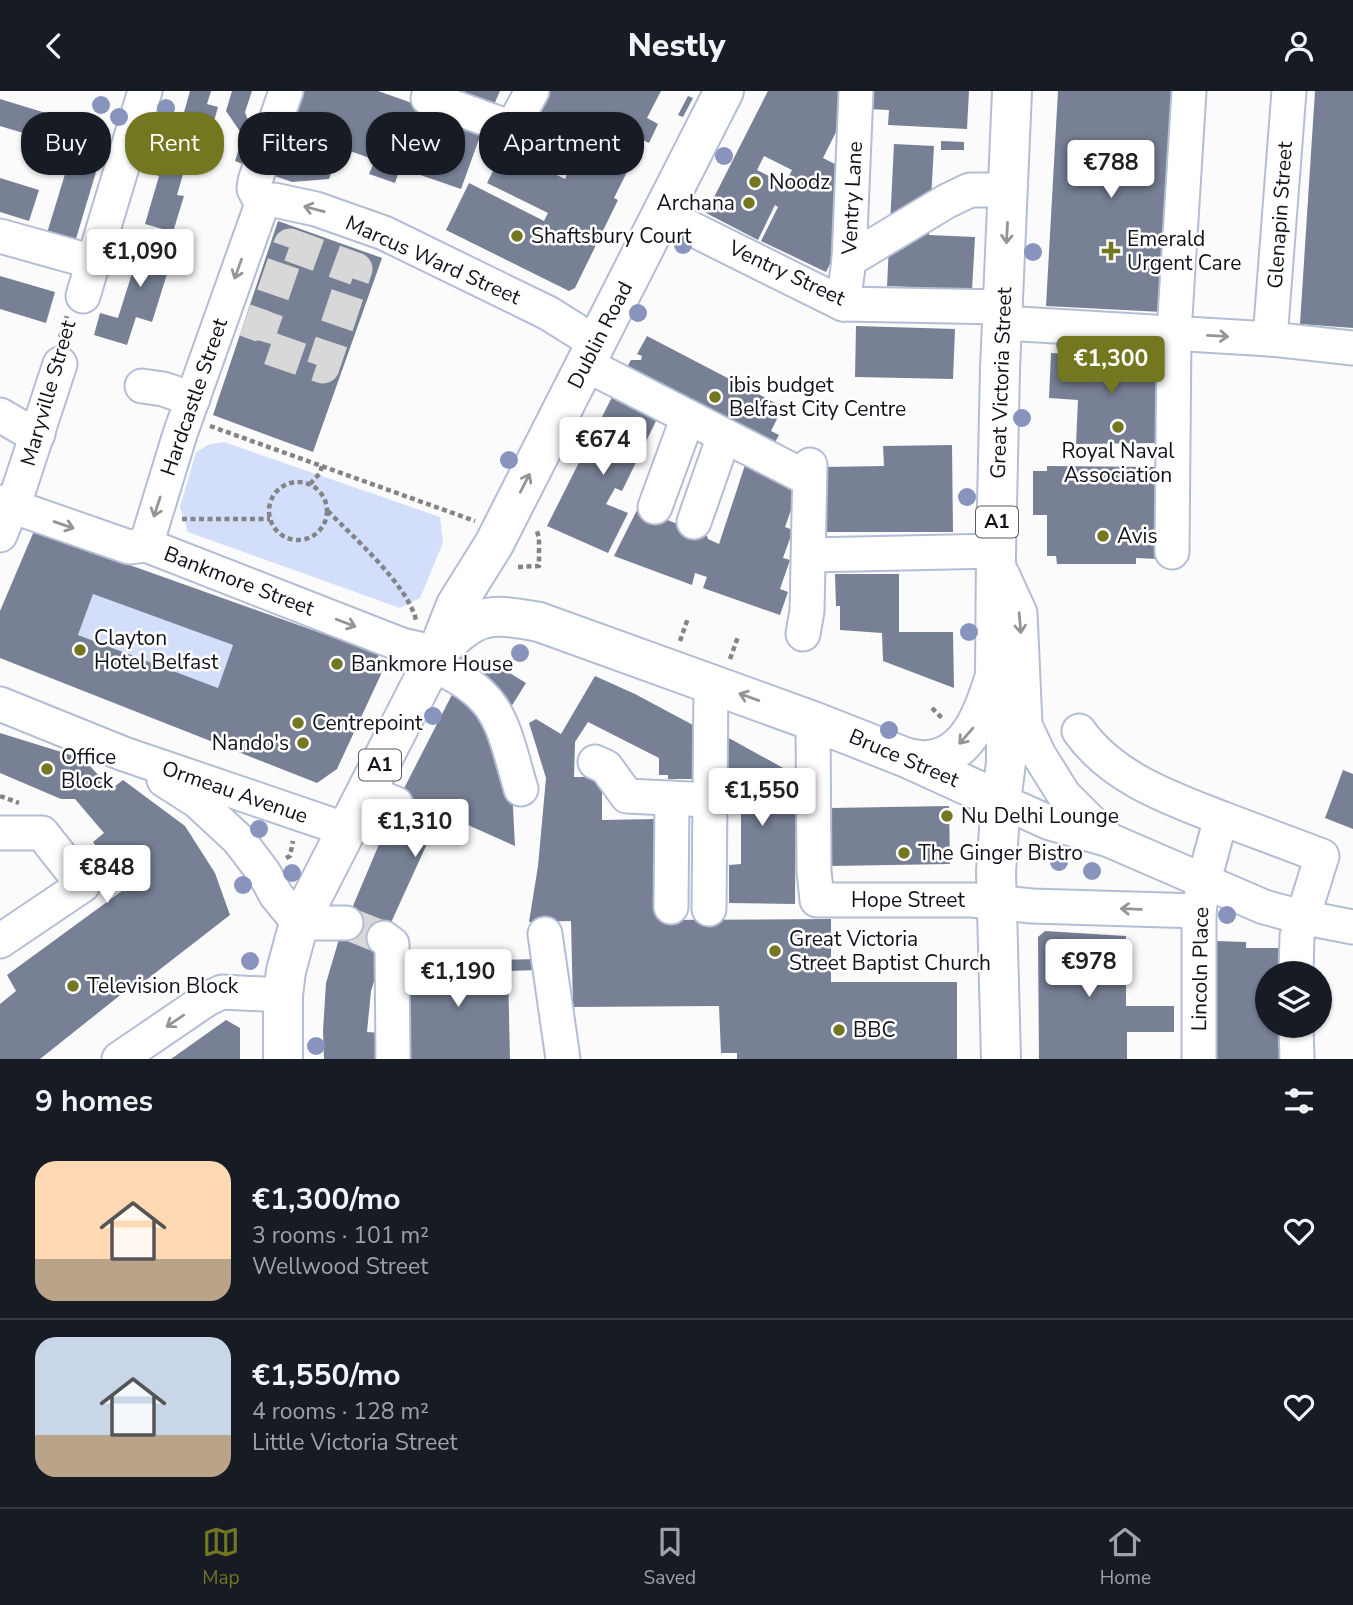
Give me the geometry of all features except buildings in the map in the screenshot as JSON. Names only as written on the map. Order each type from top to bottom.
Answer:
[{"type":"main road","name":"Dublin Road","points":[[428,648],[495,544],[724,91]]},
{"type":"main road","name":"Great Victoria Street","points":[[1001,1059],[996,871],[1000,801],[1006,763],[1006,730],[995,676],[996,556],[1012,91]]},
{"type":"main road","name":"Bruce Street","points":[[495,544],[494,565],[501,589],[518,608],[539,622]]},
{"type":"main road","name":"Bruce Street","points":[[428,648],[485,617],[512,617],[539,622],[719,675],[813,721],[907,758],[1000,801]]},
{"type":"main road","name":"A1","points":[[283,1059],[283,995],[286,971],[299,923],[347,830],[381,797],[428,648]]},
{"type":"main road","name":"Great Victoria Street","points":[[907,758],[929,760],[942,757],[965,740],[985,710],[995,676]]},
{"type":"street","name":"Hardcastle Street","points":[[146,545],[199,412],[233,317],[261,205],[254,189],[255,181],[286,91]]},
{"type":"street","points":[[429,95],[512,128],[531,91]]},
{"type":"street","name":"Ventry Lane","points":[[843,304],[849,260],[856,91]]},
{"type":"street","points":[[1172,552],[1174,333],[1189,91]]},
{"type":"street","name":"Glenapin Street","points":[[1270,339],[1289,91]]},
{"type":"street","name":"Maryville Street","points":[[82,296],[139,93]]},
{"type":"street","points":[[849,260],[970,190],[1009,190]]},
{"type":"street","name":"Marcus Ward Street","points":[[261,205],[274,200],[316,209],[384,233],[548,313],[591,353],[688,417],[724,436],[809,472],[809,555]]},
{"type":"street","name":"Ventry Street","points":[[662,214],[843,304],[1003,315],[1353,348]]},
{"type":"street","points":[[0,236],[93,262]]},
{"type":"street","name":"Maryville Street","points":[[4,514],[38,434],[60,365]]},
{"type":"street","points":[[142,386],[163,389],[199,412]]},
{"type":"street","points":[[0,415],[38,434]]},
{"type":"street","points":[[655,507],[688,417]]},
{"type":"street","points":[[694,522],[724,436]]},
{"type":"street","name":"Bankmore Street","points":[[4,514],[129,547],[146,545],[402,645],[428,648],[458,676],[478,689],[501,718],[521,789]]},
{"type":"street","points":[[803,634],[807,611],[809,555],[996,556],[1020,613],[1025,725],[1039,755],[1064,795],[1110,840]]},
{"type":"street","points":[[709,909],[709,800],[719,675]]},
{"type":"street","name":"Ormeau Avenue","points":[[0,704],[124,754],[347,830]]},
{"type":"street","name":"Hope Street","points":[[813,721],[814,871],[817,900],[958,899],[998,904],[1202,895]]},
{"type":"street","points":[[1079,731],[1093,751],[1130,778],[1221,818],[1322,856],[1301,918],[1296,961]]},
{"type":"street","name":"Ormeau Avenue","points":[[124,754],[197,801],[239,840],[264,873],[276,895],[299,923]]},
{"type":"street","points":[[595,762],[606,767],[627,796],[709,800]]},
{"type":"street","points":[[671,907],[672,799]]},
{"type":"street","name":"Bruce Street","points":[[1000,801],[1057,826],[1110,840],[1202,895],[1264,907],[1301,918]]},
{"type":"street","name":"Lincoln Place","points":[[1199,1059],[1202,895],[1221,818]]},
{"type":"street","points":[[0,832],[42,832],[83,885],[0,941]]},
{"type":"street","points":[[1301,918],[1353,927]]},
{"type":"street","points":[[299,923],[346,923]]},
{"type":"street","points":[[545,934],[563,1059]]},
{"type":"street","points":[[384,938],[392,944],[393,1059]]},
{"type":"street","points":[[119,1059],[207,999],[222,992],[283,995]]},
{"type":"street","points":[[1296,1038],[1297,1059]]},
{"type":"path","name":"Maryville Street","points":[[60,365],[58,343],[65,318],[82,296]]},
{"type":"path","points":[[199,412],[539,566],[539,537],[533,523]]},
{"type":"path","points":[[310,484],[320,473],[322,466]]},
{"type":"path","points":[[328,511],[322,528],[315,535],[298,540],[281,534],[270,519],[270,504],[278,490],[293,482],[310,484],[323,495],[328,511],[384,569],[413,609],[428,648]]},
{"type":"path","points":[[175,522],[185,517],[270,519]]},
{"type":"path","points":[[678,648],[688,618]]},
{"type":"path","points":[[719,675],[738,637]]},
{"type":"path","points":[[283,861],[289,856],[293,838]]},
{"type":"shaded area","points":[[224,442],[440,517],[443,543],[420,598],[400,608],[188,532],[180,507],[196,452],[210,444]]},
{"type":"shaded area","points":[[93,594],[233,645],[218,688],[78,635]]},
{"type":"tunnel","points":[[245,320],[262,326],[257,344],[323,367],[356,269],[290,245],[262,326]]},
{"type":"tunnel","points":[[346,923],[384,938]]},
{"type":"place","name":"Noodz","points":[[755,182]]},
{"type":"place","name":"Archana","points":[[749,203]]},
{"type":"place","name":"Shaftsbury Court","points":[[517,236]]},
{"type":"place","name":"Emerald Urgent Care","points":[[1111,251]]},
{"type":"place","name":"ibis budget Belfast City Centre","points":[[715,397]]},
{"type":"place","name":"Royal Naval Association","points":[[1118,427]]},
{"type":"place","name":"Avis","points":[[1103,536]]},
{"type":"place","name":"Clayton Hotel Belfast","points":[[80,650]]},
{"type":"place","name":"Bankmore House","points":[[337,664]]},
{"type":"place","name":"Centrepoint","points":[[298,723]]},
{"type":"place","name":"Nando's","points":[[303,743]]},
{"type":"place","name":"Office Block","points":[[47,769]]},
{"type":"place","name":"Nu Delhi Lounge","points":[[947,816]]},
{"type":"place","name":"The Ginger Bistro","points":[[904,853]]},
{"type":"place","name":"Great Victoria Street Baptist Church","points":[[775,951]]},
{"type":"place","name":"Television Block","points":[[73,986]]},
{"type":"place","name":"BBC","points":[[839,1030]]}]
